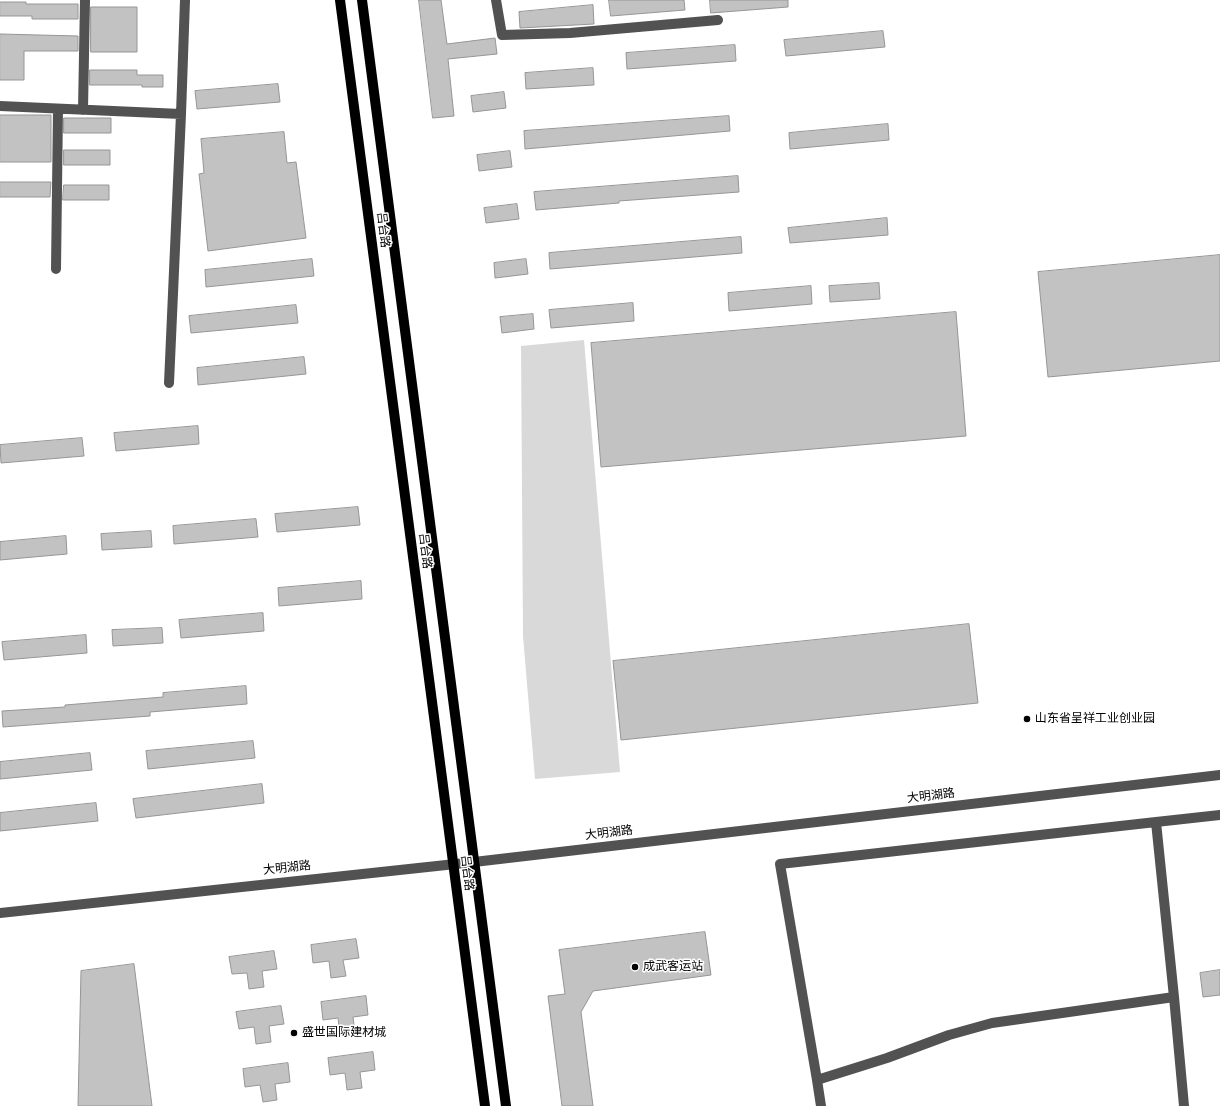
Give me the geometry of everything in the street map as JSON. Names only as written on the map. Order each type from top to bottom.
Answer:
[{"type":"main road","name":"吕台路","points":[[340,0],[485,1106]]},
{"type":"main road","name":"吕台路","points":[[362,0],[506,1106]]},
{"type":"street","points":[[83,110],[85,0]]},
{"type":"street","points":[[169,383],[185,0]]},
{"type":"street","points":[[496,0],[502,35],[570,33],[718,20]]},
{"type":"street","points":[[0,106],[181,114]]},
{"type":"street","points":[[56,269],[58,109]]},
{"type":"street","name":"大明湖路","points":[[0,913],[453,863],[474,862],[1220,775]]},
{"type":"street","points":[[821,1106],[780,864],[1220,815]]},
{"type":"street","points":[[1156,822],[1184,1106]]},
{"type":"street","points":[[817,1080],[887,1058],[949,1035],[992,1023],[1174,998]]},
{"type":"shaded area","points":[[584,340],[620,772],[535,779],[523,636],[521,346]]},
{"type":"building","points":[[419,0],[441,0],[447,44],[495,38],[497,54],[448,59],[454,116],[433,118]]},
{"type":"building","points":[[609,0],[684,0],[685,10],[611,16]]},
{"type":"building","points":[[710,0],[788,0],[788,7],[711,13]]},
{"type":"building","points":[[0,2],[26,2],[26,4],[78,4],[78,19],[32,19],[32,16],[0,16]]},
{"type":"building","points":[[593,5],[594,24],[520,28],[519,12]]},
{"type":"building","points":[[91,7],[137,7],[137,52],[91,52]]},
{"type":"building","points":[[883,31],[885,47],[786,56],[784,40]]},
{"type":"building","points":[[0,34],[78,36],[78,51],[24,51],[24,80],[0,80]]},
{"type":"building","points":[[735,45],[736,61],[627,69],[626,53]]},
{"type":"building","points":[[593,68],[594,85],[526,89],[525,73]]},
{"type":"building","points":[[90,70],[137,70],[137,75],[163,75],[163,87],[142,87],[142,85],[90,85]]},
{"type":"building","points":[[278,84],[280,102],[197,109],[195,91]]},
{"type":"building","points":[[504,92],[506,108],[473,112],[471,96]]},
{"type":"building","points":[[0,115],[51,115],[51,162],[0,162]]},
{"type":"building","points":[[729,116],[730,131],[525,149],[524,131]]},
{"type":"building","points":[[64,118],[111,118],[111,133],[64,133]]},
{"type":"building","points":[[888,124],[889,140],[790,149],[789,133]]},
{"type":"building","points":[[284,132],[287,163],[296,162],[306,238],[208,251],[199,174],[204,173],[201,139]]},
{"type":"building","points":[[64,150],[110,150],[110,165],[64,165]]},
{"type":"building","points":[[510,151],[512,167],[479,171],[477,155]]},
{"type":"building","points":[[738,176],[739,192],[619,201],[619,203],[536,210],[534,192]]},
{"type":"building","points":[[0,182],[51,182],[50,197],[0,197]]},
{"type":"building","points":[[64,185],[109,185],[109,200],[63,200]]},
{"type":"building","points":[[517,204],[519,219],[486,223],[484,208]]},
{"type":"building","points":[[887,218],[888,235],[790,243],[788,228]]},
{"type":"building","points":[[741,237],[742,253],[550,269],[549,253]]},
{"type":"building","points":[[1220,255],[1220,361],[1048,377],[1038,272]]},
{"type":"building","points":[[312,259],[314,276],[206,287],[205,270]]},
{"type":"building","points":[[526,259],[528,274],[495,278],[494,263]]},
{"type":"building","points":[[879,283],[880,299],[830,302],[829,286]]},
{"type":"building","points":[[811,286],[812,304],[729,311],[728,293]]},
{"type":"building","points":[[633,303],[634,321],[551,328],[549,310]]},
{"type":"building","points":[[296,305],[298,323],[191,333],[189,316]]},
{"type":"building","points":[[956,312],[966,436],[601,467],[591,343]]},
{"type":"building","points":[[533,314],[534,329],[502,333],[500,317]]},
{"type":"building","points":[[304,357],[306,374],[198,385],[197,368]]},
{"type":"building","points":[[198,426],[199,444],[116,451],[114,433]]},
{"type":"building","points":[[82,438],[84,456],[1,463],[0,445]]},
{"type":"building","points":[[358,507],[360,525],[277,532],[275,514]]},
{"type":"building","points":[[256,519],[258,537],[174,544],[173,526]]},
{"type":"building","points":[[151,531],[152,547],[102,550],[101,534]]},
{"type":"building","points":[[66,536],[67,554],[0,560],[0,542]]},
{"type":"building","points":[[361,581],[362,599],[279,606],[278,588]]},
{"type":"building","points":[[263,613],[264,631],[181,638],[179,620]]},
{"type":"building","points":[[969,624],[978,703],[621,740],[613,661]]},
{"type":"building","points":[[162,628],[163,643],[113,646],[112,630]]},
{"type":"building","points":[[86,635],[87,653],[4,660],[2,642]]},
{"type":"building","points":[[246,686],[247,704],[150,712],[150,716],[3,727],[2,711],[65,707],[65,705],[163,697],[163,693]]},
{"type":"building","points":[[253,741],[255,758],[148,769],[146,751]]},
{"type":"building","points":[[90,753],[92,770],[0,779],[0,762]]},
{"type":"building","points":[[262,784],[264,803],[136,818],[133,799]]},
{"type":"building","points":[[96,803],[98,821],[0,831],[0,813]]},
{"type":"building","points":[[705,932],[711,975],[593,991],[581,1012],[593,1106],[562,1106],[548,996],[565,994],[559,950]]},
{"type":"building","points":[[356,939],[359,958],[343,960],[346,976],[331,978],[329,961],[313,963],[311,945]]},
{"type":"building","points":[[274,951],[277,969],[262,971],[264,987],[249,989],[247,973],[232,974],[229,957]]},
{"type":"building","points":[[134,964],[152,1106],[78,1106],[81,971]]},
{"type":"building","points":[[1220,970],[1220,995],[1203,997],[1200,973]]},
{"type":"building","points":[[366,996],[368,1015],[353,1017],[355,1033],[340,1035],[338,1018],[323,1020],[321,1002]]},
{"type":"building","points":[[281,1006],[284,1024],[269,1026],[271,1042],[256,1044],[254,1027],[239,1029],[236,1012]]},
{"type":"building","points":[[373,1052],[375,1070],[360,1072],[362,1088],[347,1090],[345,1073],[330,1075],[328,1058]]},
{"type":"building","points":[[288,1063],[290,1082],[275,1084],[277,1100],[263,1102],[260,1085],[245,1087],[243,1069]]},
{"type":"place","name":"山东省呈祥工业创业园","points":[[1027,719]]},
{"type":"place","name":"成武客运站","points":[[635,967]]},
{"type":"place","name":"盛世国际建材城","points":[[294,1033]]}]
